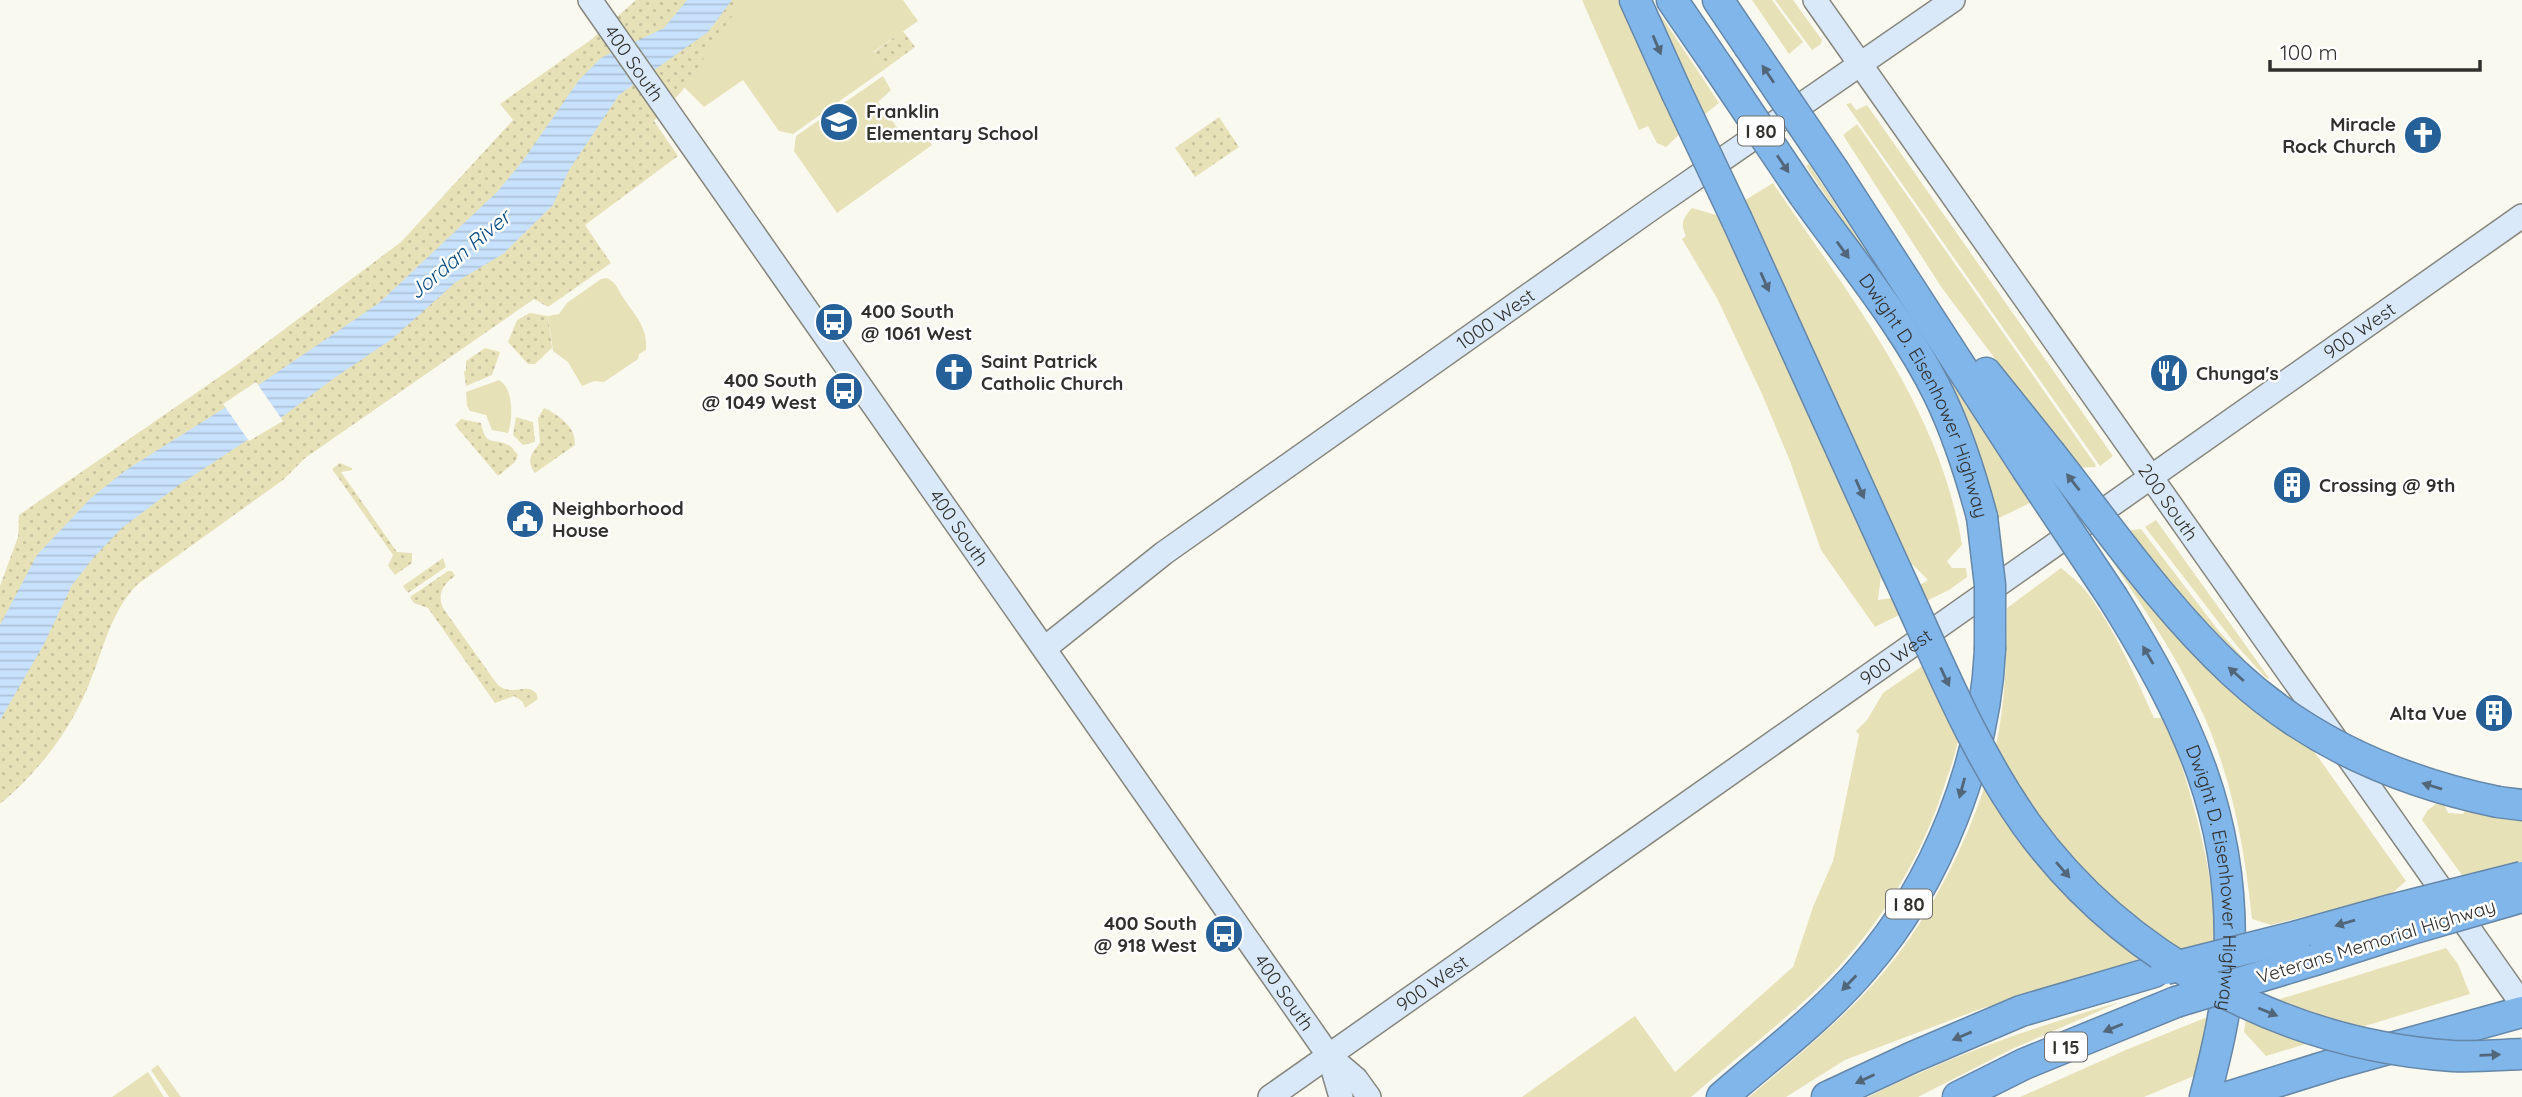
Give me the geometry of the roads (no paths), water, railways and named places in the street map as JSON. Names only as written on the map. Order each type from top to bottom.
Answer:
[{"type":"highway","points":[[1636,0],[1896,570],[1990,768],[2026,824],[2058,864],[2093,901],[2122,926],[2205,983],[2283,1018],[2371,1044],[2405,1050],[2454,1056],[2522,1054]]},
{"type":"highway","name":"Dwight D. Eisenhower Highway","points":[[1671,0],[1911,346],[1939,396],[1967,463],[1982,517],[1990,585],[1987,690],[1957,809],[1931,869],[1895,927],[1865,967],[1833,1000],[1722,1097]]},
{"type":"highway","name":"I 80","points":[[1718,0],[1879,239],[2039,461]]},
{"type":"highway","points":[[2039,461],[2211,651],[2260,695],[2327,741],[2379,766],[2443,789],[2510,804]]},
{"type":"highway","name":"Dwight D. Eisenhower Highway","points":[[2039,461],[2113,598],[2174,703],[2198,755],[2214,803],[2223,851],[2229,912],[2230,967],[2222,1022],[2205,1097]]},
{"type":"highway","points":[[1828,1097],[2021,1011],[2154,972],[2298,936],[2399,920],[2522,877]]},
{"type":"highway","name":"Veterans Memorial Highway","points":[[1958,1097],[2024,1064],[2176,1002],[2315,960],[2399,920],[2522,897]]},
{"type":"highway","points":[[2228,1097],[2337,1063],[2522,1012]]},
{"type":"highway","points":[[2302,1094],[2461,1030]]},
{"type":"main road","name":"400 South","points":[[590,0],[1329,1056],[1356,1079],[1369,1097]]},
{"type":"main road","name":"200 South","points":[[1815,0],[2522,1004]]},
{"type":"main road","name":"1000 West","points":[[1045,648],[1065,629],[1186,538],[1655,206],[1953,0]]},
{"type":"main road","name":"900 West","points":[[1270,1097],[2522,216]]},
{"type":"main road","name":"400 South","points":[[1329,1056],[1340,1097]]},
{"type":"water","name":"Jordan River","points":[[687,0],[732,0],[708,32],[619,95],[569,170],[553,205],[503,254],[456,282],[392,339],[179,485],[122,528],[72,585],[44,644],[0,720],[0,625],[37,555],[91,498],[126,470],[226,407],[379,303],[497,192],[522,162],[579,80],[601,58],[664,28]]},
{"type":"place","name":"Franklin Elementary School","points":[[839,122]]},
{"type":"place","name":"Miracle Rock Church","points":[[2423,135]]},
{"type":"place","name":"400 South @ 1061 West","points":[[834,322]]},
{"type":"place","name":"Saint Patrick Catholic Church","points":[[954,372]]},
{"type":"place","name":"Chunga's","points":[[2169,373]]},
{"type":"place","name":"400 South @ 1049 West","points":[[844,391]]},
{"type":"place","name":"Crossing @ 9th","points":[[2292,485]]},
{"type":"place","name":"Neighborhood House","points":[[525,519]]},
{"type":"place","name":"Alta Vue","points":[[2494,713]]},
{"type":"place","name":"400 South @ 918 West","points":[[1224,934]]}]
